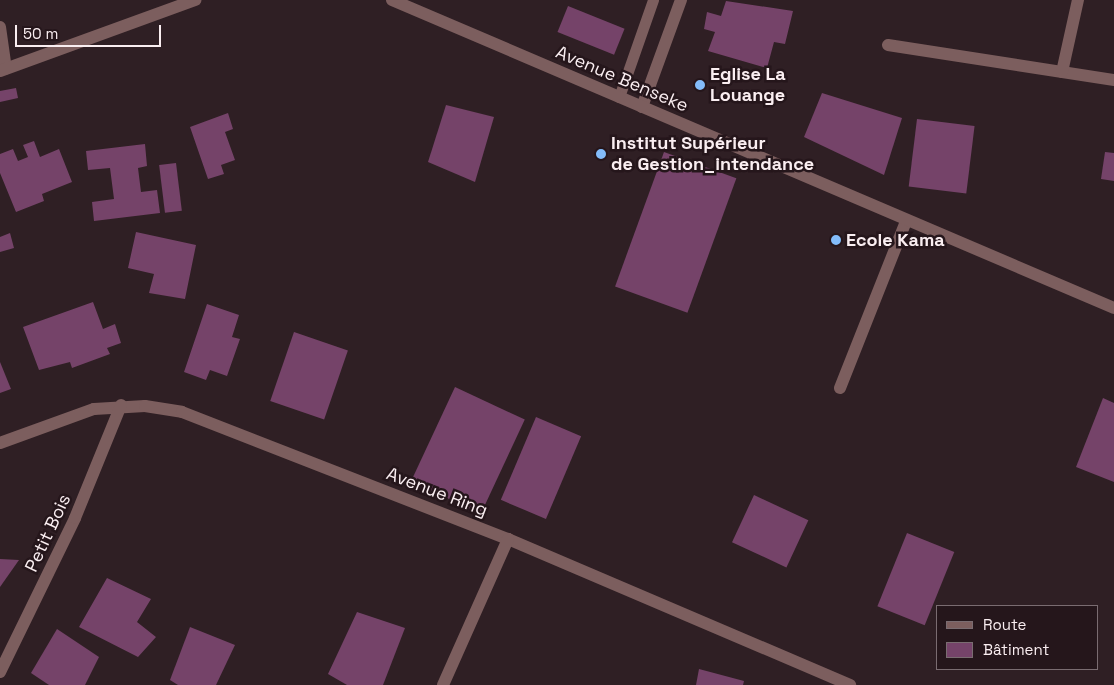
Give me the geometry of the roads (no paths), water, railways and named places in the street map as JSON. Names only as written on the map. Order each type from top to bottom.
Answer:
[{"type":"street","points":[[0,27],[3,70],[195,0]]},
{"type":"street","name":"Avenue Benseke","points":[[392,0],[906,221],[1114,308]]},
{"type":"street","points":[[642,107],[681,0]]},
{"type":"street","points":[[1062,72],[1078,0]]},
{"type":"street","points":[[888,45],[1114,80]]},
{"type":"street","points":[[840,388],[906,221]]},
{"type":"street","name":"Avenue Ring","points":[[0,443],[68,416],[121,406],[182,412],[508,539],[850,685]]},
{"type":"street","name":"Petit Bois","points":[[0,672],[76,518],[121,406]]},
{"type":"street","points":[[443,685],[508,539]]},
{"type":"lane","points":[[619,97],[653,0]]},
{"type":"place","name":"Eglise La Louange","points":[[700,85]]},
{"type":"place","name":"Institut Supérieur de Gestion_intendance","points":[[601,154]]},
{"type":"place","name":"Ecole Kama","points":[[836,240]]}]
